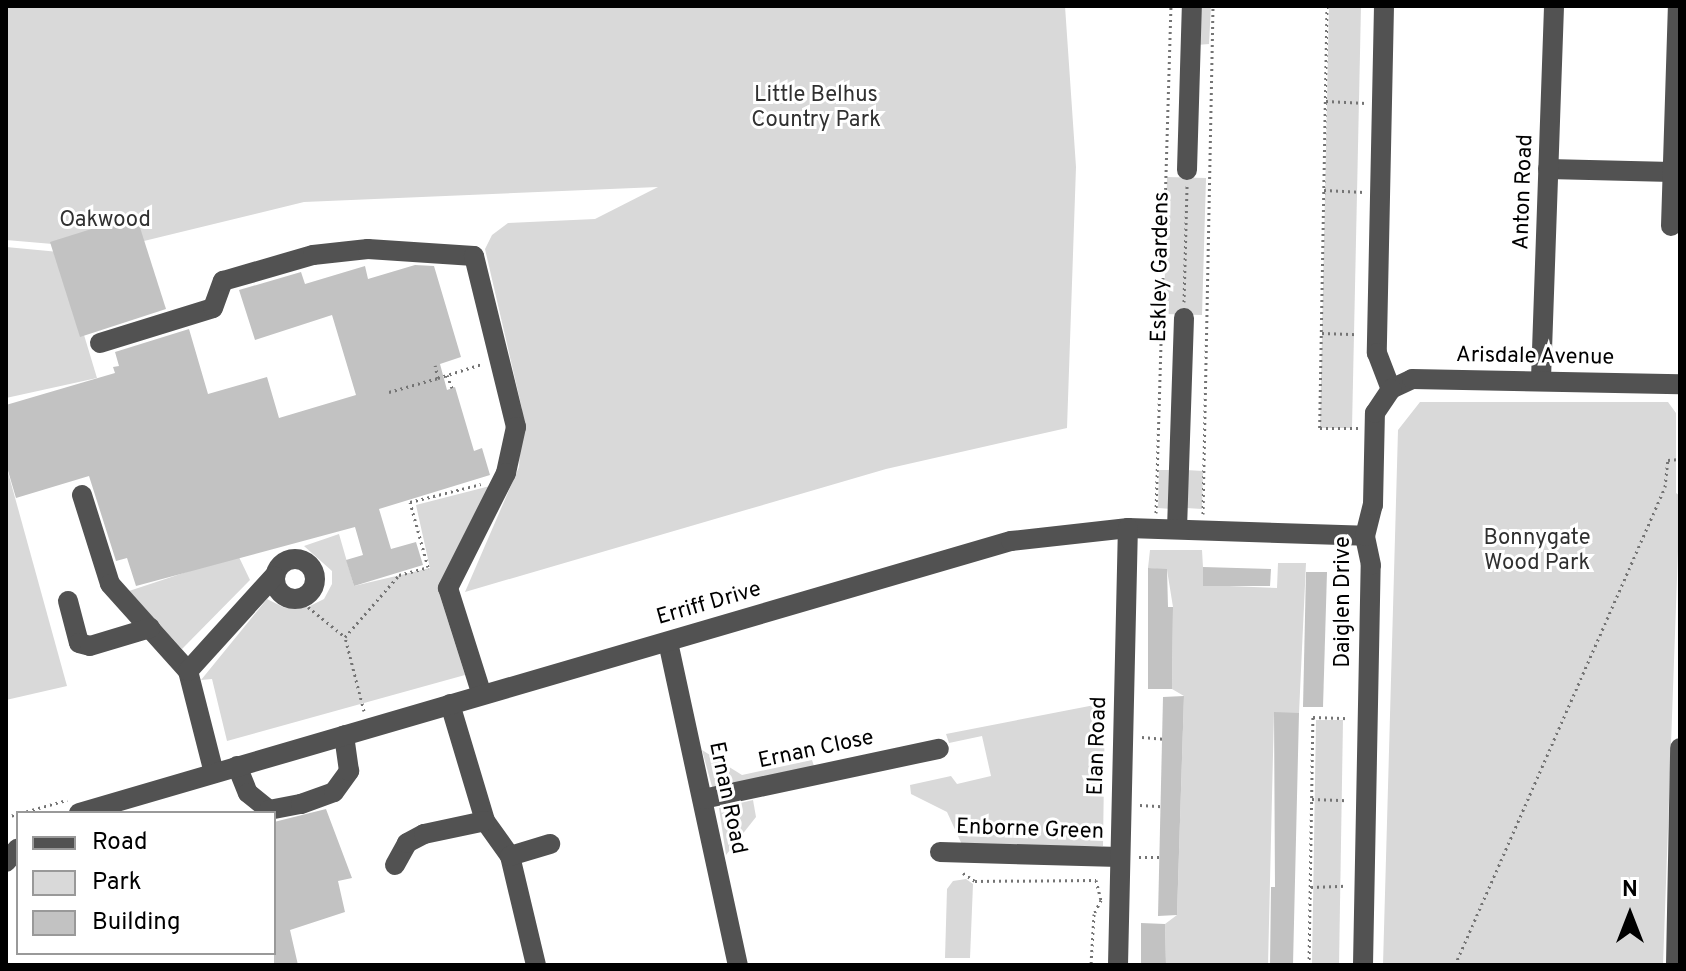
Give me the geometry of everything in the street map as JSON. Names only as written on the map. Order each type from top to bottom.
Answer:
[{"type":"street","name":"Eskley Gardens","points":[[1187,170],[1192,6]]},
{"type":"street","points":[[1384,6],[1377,353],[1391,389]]},
{"type":"street","name":"Anton Road","points":[[1541,379],[1554,6]]},
{"type":"street","points":[[1671,226],[1665,172],[1678,8]]},
{"type":"street","points":[[1548,169],[1665,172]]},
{"type":"street","points":[[100,343],[213,308],[223,281],[313,255],[368,249],[474,256],[516,427],[506,473],[448,588],[482,695]]},
{"type":"street","name":"Eskley Gardens","points":[[1177,529],[1184,318]]},
{"type":"street","name":"Arisdale Avenue","points":[[1391,389],[1412,379],[1541,379],[1680,384]]},
{"type":"street","name":"Daiglen Drive","points":[[1363,965],[1371,580],[1365,536],[1373,505],[1375,413],[1391,389]]},
{"type":"street","points":[[82,495],[110,584],[188,671],[214,773]]},
{"type":"street","name":"Erriff Drive","points":[[80,804],[214,773],[1011,541],[1128,528],[1365,536]]},
{"type":"street","name":"Elan Road","points":[[1118,965],[1128,528]]},
{"type":"street","points":[[188,671],[274,576]]},
{"type":"street","points":[[68,601],[79,643],[90,646],[150,628]]},
{"type":"street","name":"Ernan Road","points":[[668,642],[738,965]]},
{"type":"street","points":[[450,704],[485,821],[510,856],[536,965]]},
{"type":"street","points":[[237,766],[248,793],[269,810],[301,804],[334,792],[349,771],[344,735]]},
{"type":"street","points":[[1676,965],[1680,748]]},
{"type":"street","name":"Ernan Close","points":[[703,799],[939,749]]},
{"type":"street","points":[[395,865],[407,843],[424,834],[485,821]]},
{"type":"street","points":[[510,856],[550,844]]},
{"type":"street","name":"Enborne Green","points":[[940,852],[1119,857]]},
{"type":"path","points":[[1156,513],[1171,6]]},
{"type":"path","points":[[1203,514],[1213,6]]},
{"type":"path","points":[[1327,6],[1320,428],[1358,428]]},
{"type":"path","points":[[1326,101],[1366,103]]},
{"type":"path","name":"Eskley Gardens","points":[[1184,318],[1187,170]]},
{"type":"path","points":[[1324,190],[1364,192]]},
{"type":"path","points":[[1322,333],[1360,334]]},
{"type":"path","points":[[389,392],[488,363],[491,367]]},
{"type":"path","points":[[435,365],[438,378]]},
{"type":"path","points":[[447,375],[452,388]]},
{"type":"path","points":[[1455,965],[1665,487],[1668,460],[1679,459]]},
{"type":"path","points":[[345,637],[399,575],[428,567],[410,502],[483,484]]},
{"type":"path","points":[[308,607],[345,637],[364,711]]},
{"type":"path","points":[[1309,965],[1313,717],[1349,718]]},
{"type":"path","points":[[1312,799],[1347,800]]},
{"type":"path","points":[[33,811],[80,804]]},
{"type":"path","points":[[963,873],[975,881],[1096,880],[1101,900],[1094,914],[1091,965]]},
{"type":"path","points":[[1311,887],[1346,886]]},
{"type":"green space","points":[[6,6],[1065,6],[1076,167],[1067,428],[886,469],[465,592],[519,467],[522,409],[485,249],[492,235],[508,223],[595,219],[658,187],[304,202],[111,249],[6,240]]},
{"type":"green space","points":[[1198,6],[1211,6],[1209,44],[1197,45]]},
{"type":"green space","points":[[1329,6],[1361,6],[1352,428],[1320,428]]},
{"type":"green space","points":[[1167,177],[1206,178],[1202,315],[1164,314]]},
{"type":"green space","points":[[6,247],[59,252],[97,378],[6,398]]},
{"type":"green space","name":"Bonnygate Wood Park","points":[[1420,402],[1668,402],[1676,413],[1676,493],[1680,496],[1663,965],[1383,965],[1398,430]]},
{"type":"green space","points":[[6,465],[67,686],[6,700]]},
{"type":"green space","points":[[1159,470],[1173,470],[1172,509],[1158,508]]},
{"type":"green space","points":[[1186,470],[1203,471],[1202,509],[1186,508]]},
{"type":"green space","points":[[490,486],[439,593],[465,675],[227,741],[212,679],[201,680],[267,599],[285,608],[308,607],[324,599],[332,584],[332,571],[304,546],[339,534],[354,586],[430,568],[416,505]]},
{"type":"green space","points":[[1150,550],[1202,550],[1204,585],[1277,588],[1278,563],[1306,563],[1299,713],[1274,713],[1268,965],[1166,965],[1165,924],[1177,915],[1184,696],[1172,689],[1173,607],[1167,570],[1148,568]]},
{"type":"green space","points":[[238,555],[250,580],[182,649],[129,591]]},
{"type":"green space","points":[[1105,703],[1103,846],[964,849],[947,812],[911,794],[910,785],[951,776],[957,784],[991,776],[982,736],[949,743],[946,734]]},
{"type":"green space","points":[[1316,720],[1343,720],[1339,965],[1312,965]]},
{"type":"green space","points":[[702,750],[742,775],[812,760],[816,772],[714,794]]},
{"type":"green space","points":[[753,800],[756,817],[726,855],[719,808]]},
{"type":"green space","points":[[966,879],[973,884],[970,958],[945,958],[947,889],[953,881]]},
{"type":"building","points":[[136,215],[166,309],[80,337],[50,242]]},
{"type":"building","points":[[415,265],[434,266],[461,357],[440,364],[447,390],[455,387],[474,451],[482,448],[490,475],[379,509],[391,549],[416,542],[423,565],[354,586],[346,560],[363,555],[355,527],[136,586],[127,558],[116,561],[89,476],[16,498],[6,464],[6,405],[115,373],[113,367],[119,366],[115,352],[189,329],[208,394],[267,377],[279,418],[356,395],[332,315],[255,340],[239,290],[301,272],[305,284],[365,266],[368,279]]},
{"type":"building","points":[[1203,567],[1271,569],[1270,586],[1203,586]]},
{"type":"building","points":[[1148,568],[1167,569],[1168,607],[1173,607],[1172,689],[1148,689]]},
{"type":"building","points":[[1306,572],[1327,572],[1323,707],[1303,707]]},
{"type":"building","points":[[1184,696],[1177,915],[1158,916],[1163,697]]},
{"type":"building","points":[[1274,712],[1299,713],[1293,965],[1270,965],[1271,887],[1275,887]]},
{"type":"building","points":[[326,809],[352,878],[338,881],[345,912],[290,930],[298,965],[274,965],[276,822]]},
{"type":"building","points":[[1141,923],[1165,924],[1166,965],[1141,965]]},
{"type":"park label","name":"Little Belhus Country Park","points":[[816,108]]},
{"type":"park label","name":"Oakwood","points":[[105,221]]}]
